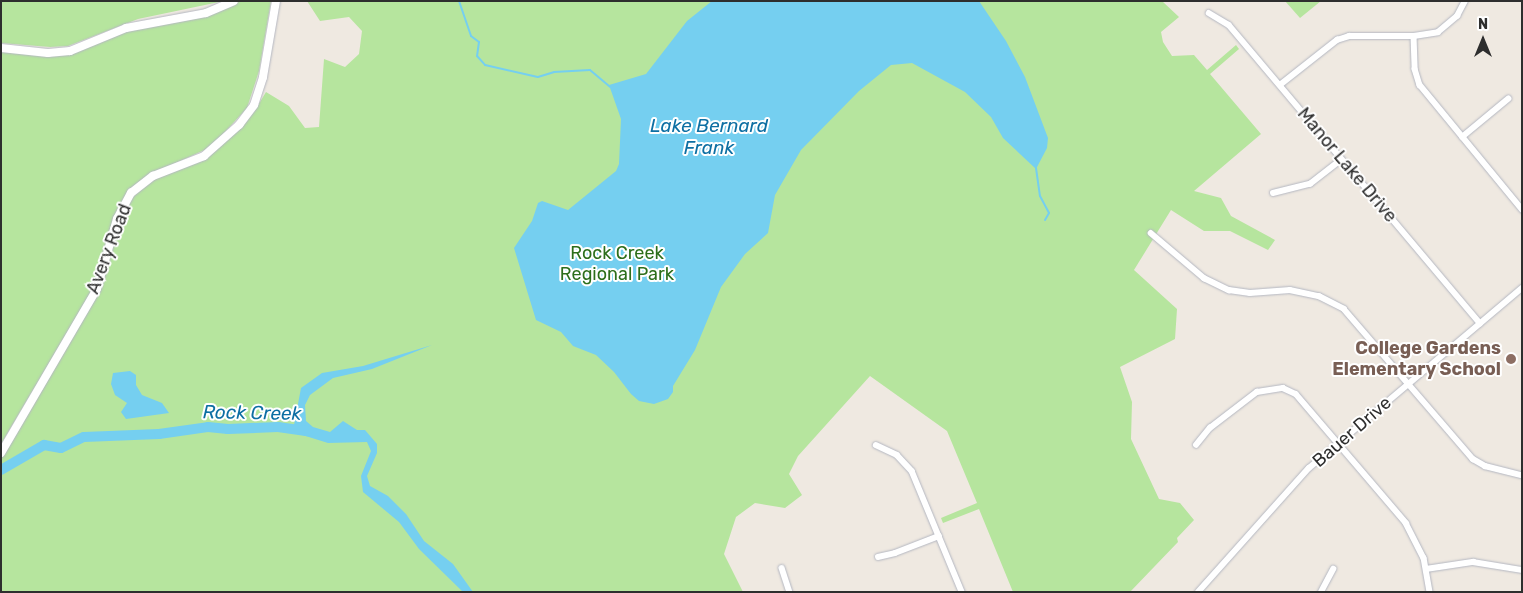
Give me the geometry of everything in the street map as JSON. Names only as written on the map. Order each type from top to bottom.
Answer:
[{"type":"street","points":[[1,48],[48,53],[70,51],[126,28],[206,13],[234,1]]},
{"type":"street","name":"Avery Road","points":[[1,453],[97,289],[117,219],[131,193],[153,176],[204,156],[239,125],[254,105],[263,77],[276,1]]},
{"type":"street","points":[[1280,85],[1337,40],[1348,36],[1414,36],[1438,32],[1447,27],[1465,1]]},
{"type":"street","name":"Manor Lake Drive","points":[[1208,13],[1229,25],[1480,323]]},
{"type":"street","points":[[1414,36],[1415,69],[1420,85],[1522,209]]},
{"type":"street","points":[[1462,137],[1508,99]]},
{"type":"street","points":[[1273,193],[1310,184],[1341,160]]},
{"type":"street","points":[[1151,232],[1204,278],[1229,290],[1250,293],[1290,290],[1331,302],[1356,323],[1473,459],[1485,466],[1522,475]]},
{"type":"street","name":"Bauer Drive","points":[[1198,592],[1309,468],[1522,288]]},
{"type":"street","points":[[1196,445],[1210,428],[1247,397],[1268,389],[1283,388],[1296,394],[1406,523],[1426,569],[1430,592]]},
{"type":"street","points":[[876,445],[897,455],[912,471],[962,592]]},
{"type":"street","points":[[878,557],[896,553],[939,536]]},
{"type":"street","points":[[1426,569],[1473,562],[1522,570]]},
{"type":"street","points":[[782,568],[790,592]]},
{"type":"street","points":[[1321,592],[1333,569]]},
{"type":"green space","points":[[1,1],[224,1],[138,19],[68,46],[50,47],[1,43]]},
{"type":"green space","points":[[239,1],[271,1],[259,71],[247,108],[211,147],[147,176],[128,191],[116,215],[94,287],[1,444],[1,50],[62,54],[130,29],[210,14]]},
{"type":"green space","name":"Rock Creek Regional Park","points":[[307,1],[1162,1],[1179,17],[1161,32],[1163,42],[1172,56],[1194,55],[1207,70],[1236,45],[1239,49],[1210,74],[1261,134],[1194,191],[1221,198],[1231,216],[1275,240],[1268,250],[1230,231],[1204,231],[1171,210],[1134,270],[1177,309],[1175,339],[1120,367],[1132,402],[1131,439],[1159,499],[1180,503],[1194,520],[1177,538],[1178,542],[1130,592],[1013,592],[979,509],[943,523],[941,518],[977,503],[947,431],[870,376],[798,456],[789,474],[802,495],[785,508],[755,503],[736,517],[724,554],[743,592],[1,592],[1,451],[76,326],[108,255],[125,204],[144,184],[220,147],[251,111],[254,112],[266,92],[289,106],[305,128],[319,127],[324,59],[345,67],[359,54],[362,31],[349,17],[320,21]]},
{"type":"green space","points":[[1285,1],[1321,1],[1300,18]]},
{"type":"water","name":"Lake Bernard Frank","points":[[712,1],[979,1],[1006,41],[1025,77],[1048,138],[1047,148],[1036,169],[1003,138],[991,117],[965,92],[912,63],[891,65],[859,91],[801,150],[775,195],[768,233],[745,254],[721,287],[695,350],[673,386],[673,392],[668,399],[654,404],[639,401],[614,372],[596,355],[573,346],[561,332],[536,320],[514,248],[532,221],[538,203],[542,201],[568,210],[616,171],[619,164],[621,119],[609,85],[646,74],[687,21]]},
{"type":"water","points":[[432,345],[372,369],[333,378],[310,395],[305,405],[306,421],[313,427],[330,432],[343,421],[357,430],[365,430],[377,444],[377,453],[367,476],[370,486],[388,496],[406,514],[424,541],[453,564],[473,592],[463,592],[419,549],[399,522],[363,492],[361,476],[371,451],[367,442],[328,443],[296,433],[294,425],[301,388],[322,373],[363,366]]},
{"type":"water","points":[[130,371],[136,375],[136,385],[142,395],[162,403],[169,413],[126,419],[121,412],[127,403],[115,395],[111,384],[113,373]]},
{"type":"waterway","points":[[459,1],[471,36],[479,42],[477,56],[485,65],[538,77],[554,72],[590,70],[610,87]]},
{"type":"waterway","points":[[1036,168],[1040,196],[1049,213],[1045,220]]},
{"type":"waterway","name":"Rock Creek","points":[[1,470],[44,445],[61,448],[84,437],[159,434],[208,427],[228,429],[278,427],[308,431]]},
{"type":"place","name":"College Gardens Elementary School","points":[[1511,359]]}]
